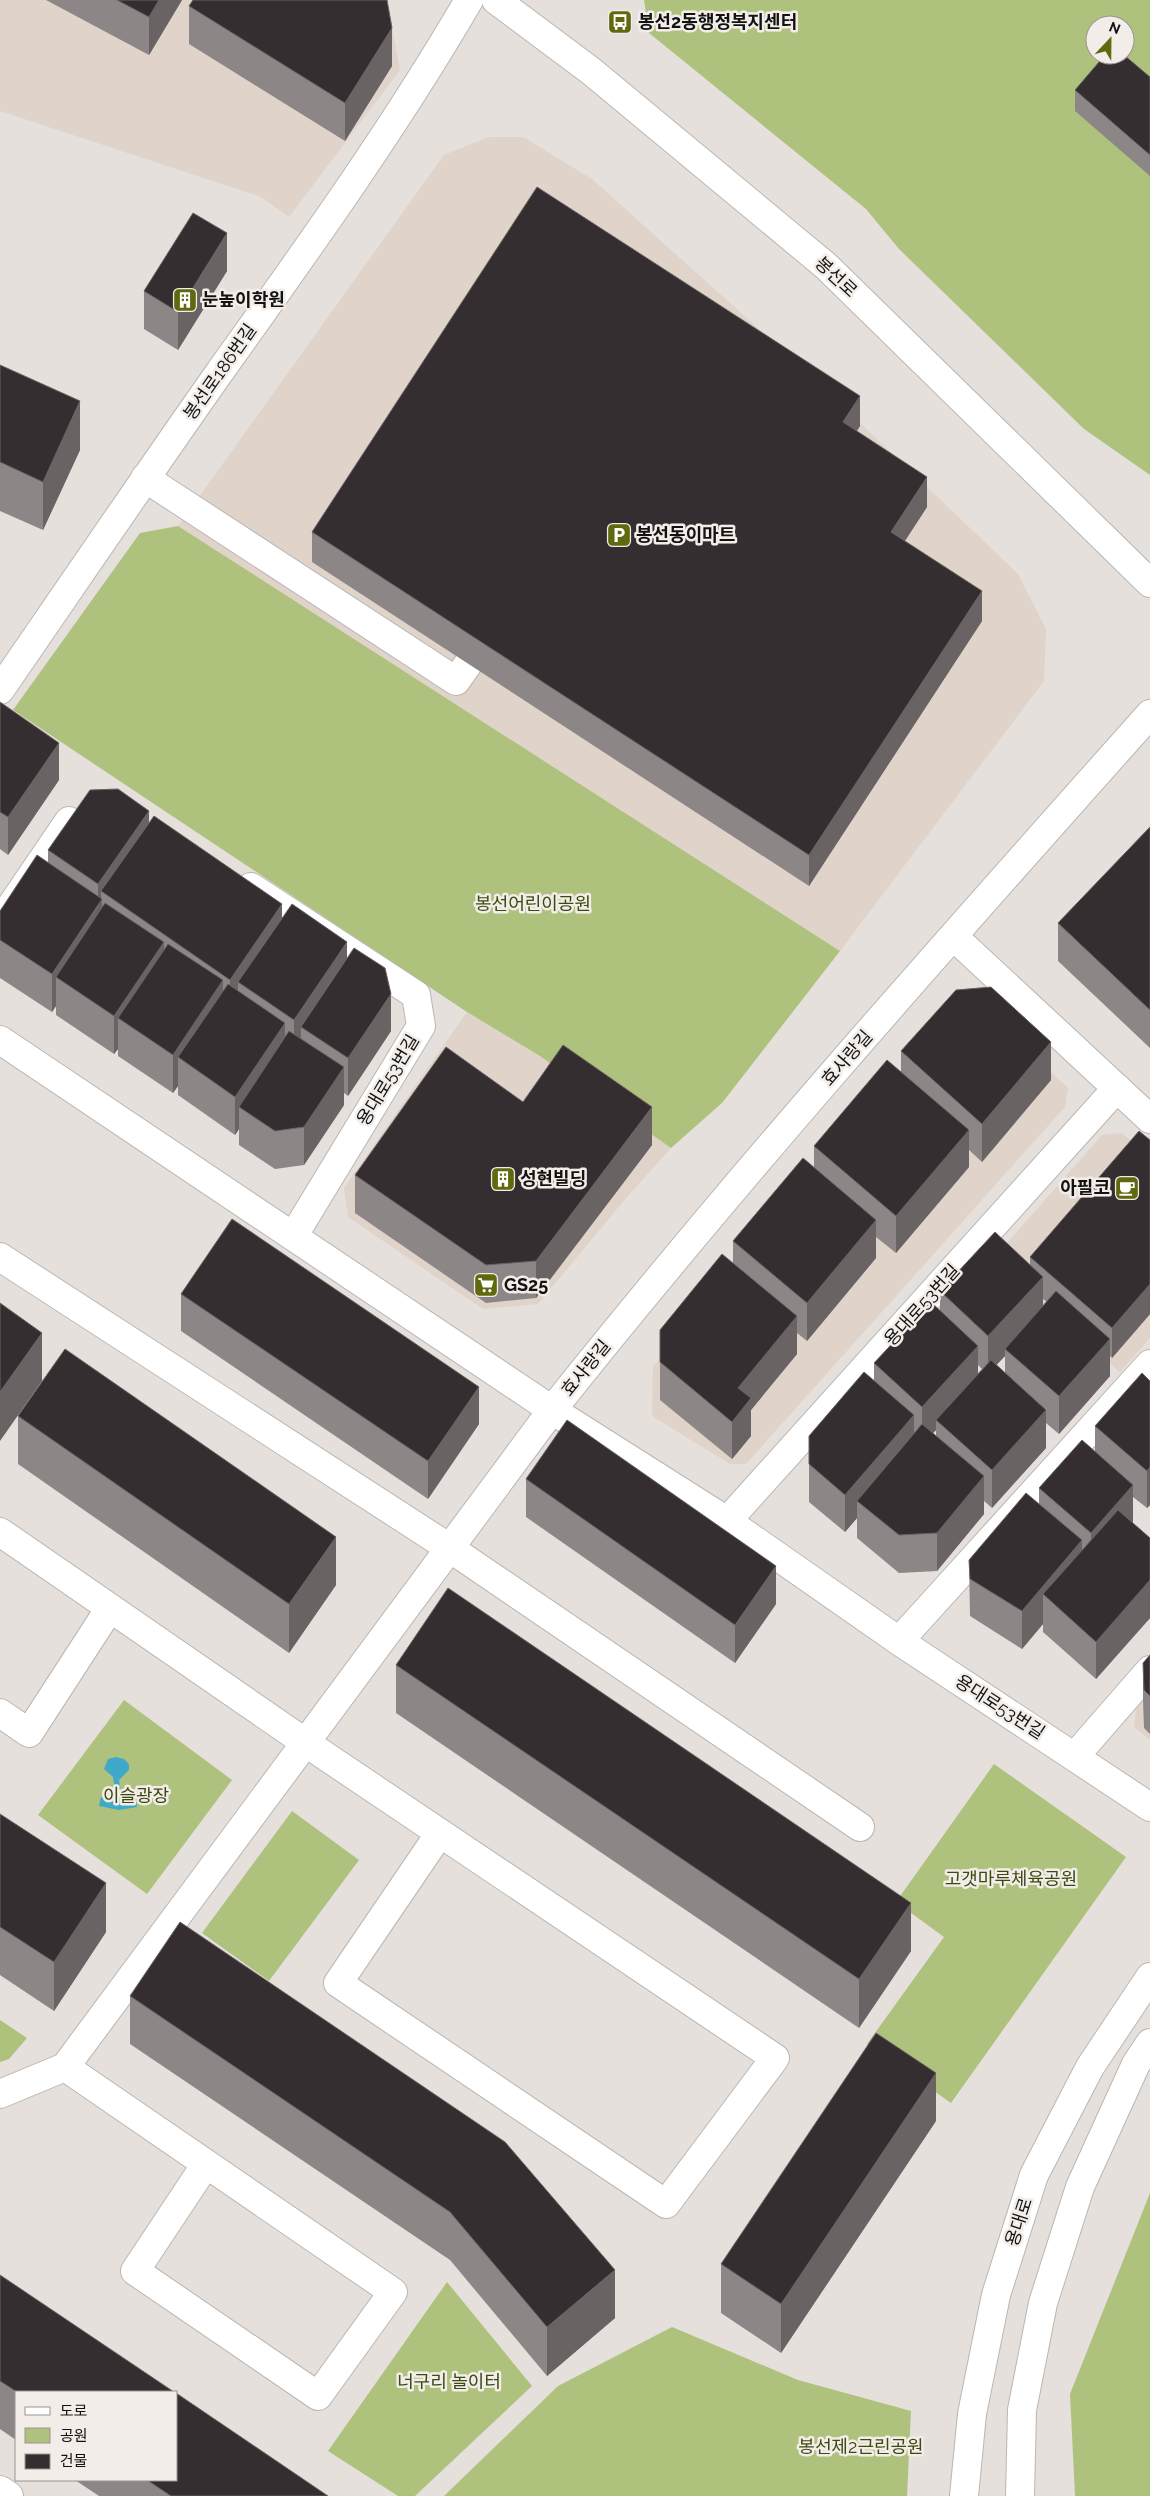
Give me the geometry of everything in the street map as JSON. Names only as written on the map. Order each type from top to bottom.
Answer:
[{"type":"street","name":"봉선로186번길","points":[[0,690],[145,478],[317,234],[438,54],[469,0]]},
{"type":"street","name":"봉선로","points":[[496,0],[591,71],[826,266],[1150,583]]},
{"type":"street","points":[[145,478],[456,682],[468,664]]},
{"type":"street","name":"효사랑길","points":[[66,2067],[552,1410],[680,1250],[953,936],[1150,714]]},
{"type":"street","points":[[0,922],[84,800]]},
{"type":"street","name":"용대로53번길","points":[[228,871],[416,995],[420,1026],[294,1235]]},
{"type":"street","points":[[953,936],[1150,1119]]},
{"type":"street","name":"용대로53번길","points":[[0,1040],[294,1235],[552,1410],[727,1521],[899,1641],[1150,1807]]},
{"type":"street","name":"용대로53번길","points":[[727,1521],[1118,1088]]},
{"type":"street","points":[[0,1258],[450,1549],[860,1826]]},
{"type":"street","points":[[899,1641],[1150,1364]]},
{"type":"street","points":[[0,1532],[306,1743],[440,1833],[775,2058],[666,2204],[338,1983],[440,1833]]},
{"type":"street","points":[[0,1713],[29,1733],[110,1608]]},
{"type":"street","points":[[1075,1756],[1150,1670]]},
{"type":"street","name":"용대로","points":[[964,2496],[972,2414],[996,2295],[1034,2175],[1090,2066],[1150,1977]]},
{"type":"street","points":[[1020,2496],[1022,2410],[1043,2303],[1080,2187],[1136,2064],[1150,2043]]},
{"type":"street","points":[[0,2094],[66,2067],[393,2292],[318,2396],[135,2271],[206,2164]]},
{"type":"street","points":[[0,2490],[9,2496]]},
{"type":"shaded area","points":[[0,0],[381,0],[388,5],[400,70],[289,217],[261,197],[0,111]]},
{"type":"shaded area","name":"봉선동이마트","points":[[489,137],[523,137],[592,179],[809,374],[1018,574],[1046,629],[1044,681],[840,951],[178,526],[444,155]]},
{"type":"shaded area","name":"성현빌딩","points":[[467,1012],[540,1056],[671,1148],[627,1197],[538,1304],[483,1309],[348,1217],[344,1188]]},
{"type":"shaded area","points":[[993,1018],[1068,1088],[1065,1107],[746,1464],[730,1464],[652,1416],[653,1367],[954,1020]]},
{"type":"shaded area","points":[[1122,1133],[1150,1157],[1150,1338],[1120,1372],[993,1259],[1102,1135]]},
{"type":"shaded area","points":[[1150,1685],[1150,1740],[1134,1727],[1137,1700]]},
{"type":"green space","points":[[644,0],[1150,0],[1150,475],[1084,429],[899,249],[866,209],[649,33]]},
{"type":"green space","name":"봉선어린이공원","points":[[178,526],[840,951],[722,1103],[671,1148],[540,1056],[467,1012],[13,710],[140,533]]},
{"type":"green space","name":"이슬광장","points":[[124,1700],[232,1780],[147,1894],[38,1815]]},
{"type":"green space","name":"고갯마루체육공원","points":[[994,1764],[1126,1857],[951,2103],[867,2044],[944,1937],[896,1902]]},
{"type":"green space","points":[[292,1811],[359,1860],[269,1981],[202,1933]]},
{"type":"green space","points":[[0,2020],[27,2038],[9,2059],[0,2062]]},
{"type":"green space","points":[[1150,2193],[1150,2496],[1075,2496],[1070,2394]]},
{"type":"green space","name":"너구리 놀이터","points":[[447,2282],[532,2386],[415,2496],[398,2496],[328,2451]]},
{"type":"green space","name":"봉선제2근린공원","points":[[672,2327],[798,2380],[911,2411],[907,2496],[444,2496],[558,2386]]},
{"type":"water","points":[[116,1757],[124,1759],[129,1764],[129,1770],[119,1780],[122,1798],[136,1798],[137,1807],[119,1810],[99,1806],[101,1797],[116,1797],[113,1777],[104,1769],[108,1759]]},
{"type":"building","points":[[117,0],[159,0],[149,17]]},
{"type":"building","points":[[193,0],[387,0],[392,28],[345,103],[189,6]]},
{"type":"building","points":[[1135,64],[1150,77],[1150,155],[1075,90],[1096,65]]},
{"type":"building","name":"봉선동이마트","points":[[537,187],[860,396],[843,422],[927,477],[891,532],[982,591],[809,855],[312,532]]},
{"type":"building","points":[[193,213],[227,233],[178,312],[144,291]]},
{"type":"building","points":[[0,365],[80,401],[43,482],[0,462]]},
{"type":"building","points":[[0,702],[59,743],[8,817],[0,812]]},
{"type":"building","points":[[118,789],[149,811],[98,884],[48,850],[90,790]]},
{"type":"building","points":[[154,816],[282,904],[230,980],[101,891]]},
{"type":"building","points":[[1150,827],[1150,1010],[1058,923]]},
{"type":"building","points":[[37,855],[102,899],[52,974],[0,940],[0,911]]},
{"type":"building","points":[[105,903],[164,942],[114,1016],[56,977]]},
{"type":"building","points":[[292,904],[347,942],[294,1020],[238,982]]},
{"type":"building","points":[[168,944],[223,980],[173,1055],[118,1018]]},
{"type":"building","points":[[354,948],[385,968],[391,994],[348,1058],[301,1027]]},
{"type":"building","points":[[228,984],[285,1023],[235,1097],[178,1057]]},
{"type":"building","points":[[991,987],[1051,1042],[982,1124],[901,1051],[956,990]]},
{"type":"building","points":[[289,1031],[344,1067],[304,1127],[275,1131],[239,1107]]},
{"type":"building","name":"성현빌딩","points":[[563,1045],[652,1107],[536,1261],[486,1265],[355,1175],[446,1047],[523,1102]]},
{"type":"building","points":[[887,1060],[969,1130],[896,1216],[814,1146]]},
{"type":"building","points":[[1139,1131],[1150,1140],[1150,1284],[1112,1328],[1030,1257]]},
{"type":"building","points":[[803,1158],[876,1220],[807,1303],[733,1241]]},
{"type":"building","points":[[232,1219],[479,1387],[428,1461],[181,1294]]},
{"type":"building","points":[[995,1232],[1043,1277],[988,1336],[940,1291]]},
{"type":"building","points":[[722,1254],[797,1316],[738,1388],[751,1398],[732,1422],[660,1362],[660,1330]]},
{"type":"building","points":[[1056,1291],[1110,1339],[1059,1396],[1005,1349]]},
{"type":"building","points":[[931,1302],[978,1346],[922,1407],[874,1363]]},
{"type":"building","points":[[0,1303],[42,1333],[0,1392]]},
{"type":"building","points":[[65,1349],[336,1537],[289,1604],[18,1416]]},
{"type":"building","points":[[991,1360],[1046,1410],[992,1470],[936,1420]]},
{"type":"building","points":[[864,1372],[914,1415],[845,1495],[809,1464],[809,1436]]},
{"type":"building","points":[[1142,1373],[1150,1381],[1150,1467],[1147,1471],[1095,1426]]},
{"type":"building","points":[[567,1420],[776,1566],[735,1625],[526,1479]]},
{"type":"building","points":[[922,1424],[984,1476],[937,1533],[899,1535],[857,1501]]},
{"type":"building","points":[[1082,1440],[1133,1485],[1091,1533],[1039,1488]]},
{"type":"building","points":[[1026,1493],[1082,1540],[1022,1611],[970,1579],[969,1560]]},
{"type":"building","points":[[1118,1510],[1150,1538],[1150,1580],[1096,1642],[1043,1594]]},
{"type":"building","points":[[448,1588],[911,1903],[859,1979],[396,1665]]},
{"type":"building","points":[[1150,1655],[1150,1696],[1144,1690],[1143,1663]]},
{"type":"building","points":[[0,1814],[106,1883],[54,1962],[0,1927]]},
{"type":"building","points":[[180,1922],[505,2142],[615,2270],[547,2327],[450,2212],[130,1996]]},
{"type":"building","points":[[876,2033],[936,2073],[781,2304],[721,2264]]},
{"type":"building","points":[[0,2275],[173,2391],[15,2391],[0,2381]]},
{"type":"building","points":[[178,2394],[328,2496],[171,2496],[148,2481],[178,2481]]},
{"type":"place","name":"봉선2동행정복지센터","points":[[620,22]]},
{"type":"place","name":"눈높이학원","points":[[185,300]]},
{"type":"place","name":"봉선동이마트","points":[[619,535]]},
{"type":"place","name":"성현빌딩","points":[[503,1179]]},
{"type":"place","name":"아필코","points":[[1127,1188]]},
{"type":"place","name":"GS25","points":[[486,1285]]}]
